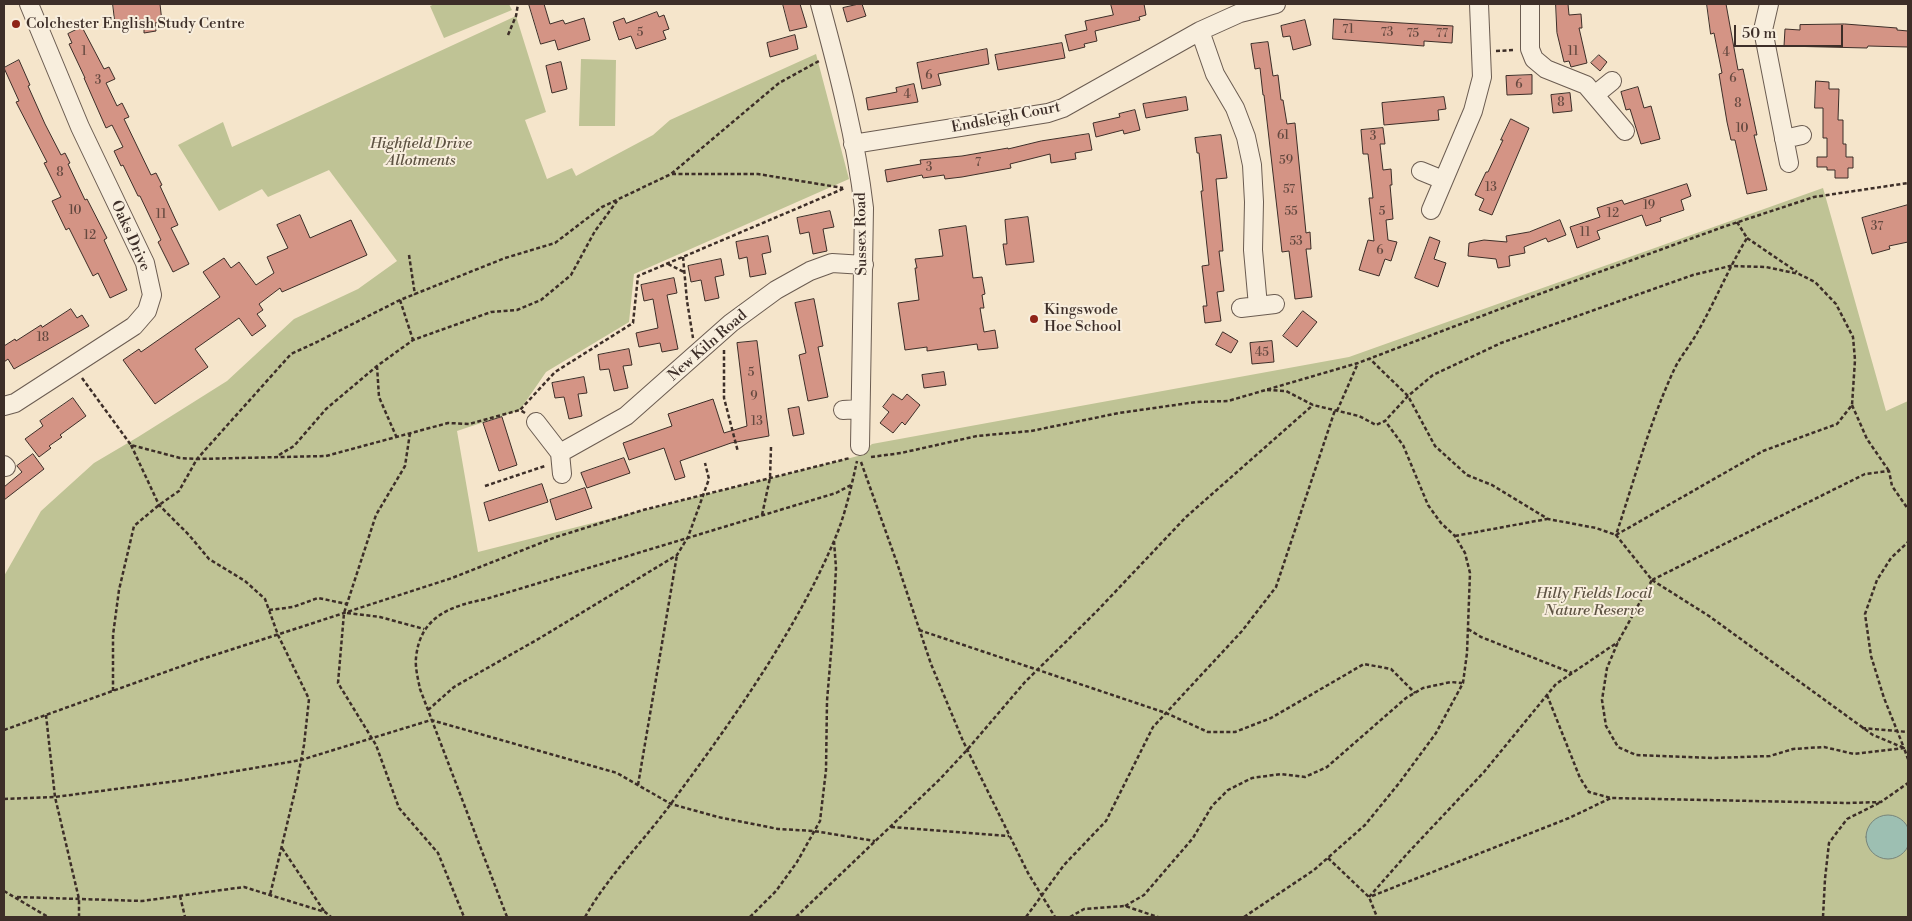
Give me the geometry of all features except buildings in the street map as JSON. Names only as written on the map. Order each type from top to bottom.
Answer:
[{"type":"street","name":"Oaks Drive","points":[[4,406],[15,403],[134,326],[147,311],[152,295],[145,263],[80,127],[29,4]]},
{"type":"street","name":"Sussex Road","points":[[820,4],[834,53],[861,182],[864,208],[864,265],[852,409],[861,453]]},
{"type":"street","name":"Endsleigh Court","points":[[853,144],[1048,113],[1078,102],[1200,31],[1240,13],[1276,4]]},
{"type":"street","points":[[1431,210],[1473,111],[1482,77],[1479,4]]},
{"type":"street","points":[[1530,4],[1530,49],[1534,59],[1546,69],[1586,85],[1596,94],[1625,131]]},
{"type":"street","points":[[1769,4],[1762,30],[1789,163]]},
{"type":"street","points":[[1200,31],[1215,74],[1235,108],[1246,137],[1252,165],[1254,202],[1253,250],[1258,306]]},
{"type":"street","points":[[1596,94],[1612,81]]},
{"type":"street","points":[[1784,139],[1802,135]]},
{"type":"street","points":[[1421,171],[1443,180]]},
{"type":"street","name":"New Kiln Road","points":[[561,463],[626,416],[723,331],[776,290],[810,271],[832,263],[864,265]]},
{"type":"street","points":[[536,422],[561,463]]},
{"type":"path","points":[[508,35],[516,16],[518,4]]},
{"type":"path","points":[[1482,52],[1530,49]]},
{"type":"path","points":[[113,691],[113,635],[119,590],[134,526],[179,491],[197,459],[290,354],[414,294],[505,258],[555,243],[602,207],[671,174],[779,83],[834,53]]},
{"type":"path","points":[[671,174],[758,174],[844,188]]},
{"type":"path","points":[[131,445],[180,458],[197,459],[326,456],[448,423],[469,424],[520,410],[555,372],[633,323],[638,276],[861,182]]},
{"type":"path","points":[[4,730],[196,660],[278,636],[452,578],[556,537],[643,510],[861,453],[874,457],[977,436],[1031,431],[1119,413],[1196,402],[1228,401],[1370,359],[1493,311],[1722,227],[1814,197],[1908,183]]},
{"type":"path","points":[[278,456],[294,446],[326,410],[377,366],[413,340],[491,312],[517,310],[540,300],[571,275],[595,231],[618,199]]},
{"type":"path","points":[[1737,222],[1747,238],[1799,274],[1814,282],[1836,304],[1853,337],[1855,360],[1852,405],[1867,439],[1889,471],[1892,486],[1908,509]]},
{"type":"path","points":[[1616,535],[1651,429],[1674,370],[1697,334],[1724,282],[1730,266],[1747,238]]},
{"type":"path","points":[[409,255],[414,294]]},
{"type":"path","points":[[684,257],[692,336],[702,350]]},
{"type":"path","points":[[668,264],[685,272]]},
{"type":"path","points":[[1265,390],[1286,391],[1313,405],[1359,416],[1376,425],[1385,421],[1408,396],[1433,375],[1501,343],[1693,275],[1730,266],[1766,267],[1799,274]]},
{"type":"path","points":[[400,300],[413,340]]},
{"type":"path","points":[[723,331],[724,398],[738,452]]},
{"type":"path","points":[[1370,359],[1408,396],[1435,446],[1467,475],[1492,485],[1548,519],[1596,528],[1616,535],[1652,580],[1709,616],[1872,735],[1904,748]]},
{"type":"path","points":[[1026,917],[1064,865],[1106,821],[1153,727],[1242,631],[1276,587],[1336,411],[1358,363]]},
{"type":"path","points":[[377,366],[379,397],[396,436]]},
{"type":"path","points":[[73,367],[131,445],[159,505],[209,559],[245,581],[265,599],[278,636],[309,700],[301,760],[270,895]]},
{"type":"path","points":[[796,917],[967,750],[1024,682],[1097,611],[1186,517],[1313,405]]},
{"type":"path","points":[[1616,535],[1763,451],[1837,424],[1852,405]]},
{"type":"path","points":[[520,410],[536,422]]},
{"type":"path","points":[[1244,917],[1314,870],[1365,824],[1400,782],[1436,733],[1463,683],[1468,629],[1470,573],[1465,553],[1455,536],[1441,523],[1428,505],[1403,445],[1385,421]]},
{"type":"path","points":[[410,434],[405,466],[376,515],[344,613],[338,683],[376,745],[399,808],[438,853],[464,917]]},
{"type":"path","points":[[762,516],[770,478],[771,447]]},
{"type":"path","points":[[585,917],[596,897],[671,804],[746,696],[798,615],[834,540],[861,453]]},
{"type":"path","points":[[861,453],[931,664],[967,750],[1009,836],[1028,873],[1055,917]]},
{"type":"path","points":[[484,486],[561,463]]},
{"type":"path","points":[[638,785],[677,555],[688,537],[709,479],[705,463]]},
{"type":"path","points":[[1889,471],[1865,474],[1652,580],[1618,642],[1607,668],[1602,700],[1606,726],[1618,747],[1636,755],[1714,758],[1770,756],[1793,749],[1824,747],[1854,754],[1904,748]]},
{"type":"path","points":[[507,917],[420,688],[416,658],[424,629],[433,620],[457,605],[486,599],[762,516],[836,493],[851,485]]},
{"type":"path","points":[[1455,536],[1548,519]]},
{"type":"path","points":[[750,917],[776,891],[797,862],[820,821],[826,770],[827,701],[836,568],[834,540]]},
{"type":"path","points":[[1908,542],[1891,558],[1877,580],[1865,614],[1871,656],[1908,758]]},
{"type":"path","points":[[427,710],[454,687],[540,638],[677,555]]},
{"type":"path","points":[[269,610],[293,607],[318,598],[348,604]]},
{"type":"path","points":[[344,613],[380,617],[424,629]]},
{"type":"path","points":[[1468,629],[1481,637],[1572,673]]},
{"type":"path","points":[[919,630],[1166,713],[1208,732],[1235,732],[1272,718],[1364,664],[1391,669],[1415,693]]},
{"type":"path","points":[[1369,897],[1484,772],[1556,684],[1618,642]]},
{"type":"path","points":[[1125,906],[1144,895],[1193,838],[1212,806],[1228,790],[1252,778],[1281,774],[1304,778],[1327,767],[1406,698],[1423,688],[1451,682],[1463,683]]},
{"type":"path","points":[[1547,695],[1580,778],[1589,792],[1611,798],[1847,804],[1880,802]]},
{"type":"path","points":[[46,715],[55,798],[79,899],[79,917]]},
{"type":"path","points":[[4,799],[55,798],[184,780],[301,760],[431,720],[617,773],[671,804],[718,817],[778,829],[875,841]]},
{"type":"path","points":[[1862,728],[1908,732]]},
{"type":"path","points":[[1823,917],[1829,843],[1847,819],[1880,802],[1908,783]]},
{"type":"path","points":[[1369,897],[1602,804],[1611,798]]},
{"type":"path","points":[[890,827],[1009,836]]},
{"type":"path","points":[[282,848],[325,912],[331,917]]},
{"type":"path","points":[[1328,857],[1369,897],[1377,917]]},
{"type":"path","points":[[17,898],[142,901],[244,887],[325,912]]},
{"type":"path","points":[[4,891],[48,917]]},
{"type":"path","points":[[180,896],[186,917]]},
{"type":"path","points":[[1070,917],[1084,909],[1125,906],[1158,917]]},
{"type":"green space","points":[[435,4],[509,4],[512,10],[444,38],[430,6]]},
{"type":"green space","name":"Hilly Fields Local Nature Reserve","points":[[516,16],[546,112],[525,120],[547,179],[572,168],[576,176],[653,135],[670,120],[816,54],[849,179],[634,274],[629,322],[546,372],[520,410],[457,431],[478,552],[858,456],[872,444],[1349,357],[1823,188],[1886,411],[1908,401],[1908,917],[4,917],[4,576],[41,511],[94,463],[227,381],[294,319],[358,289],[397,261],[329,170],[268,197],[262,189],[219,211],[178,145],[223,122],[232,147]]},
{"type":"green space","points":[[581,59],[616,60],[615,126],[579,126]]},
{"type":"shaded area","points":[[1892,815],[1904,821],[1909,829],[1909,845],[1904,853],[1896,858],[1884,859],[1872,853],[1867,845],[1866,833],[1872,821],[1880,816]]},
{"type":"place","name":"Colchester English Study Centre","points":[[16,24]]},
{"type":"place","name":"Kingswode Hoe School","points":[[1034,319]]},
{"type":"park label","name":"Highfield Drive Allotments","points":[[421,152]]}]
